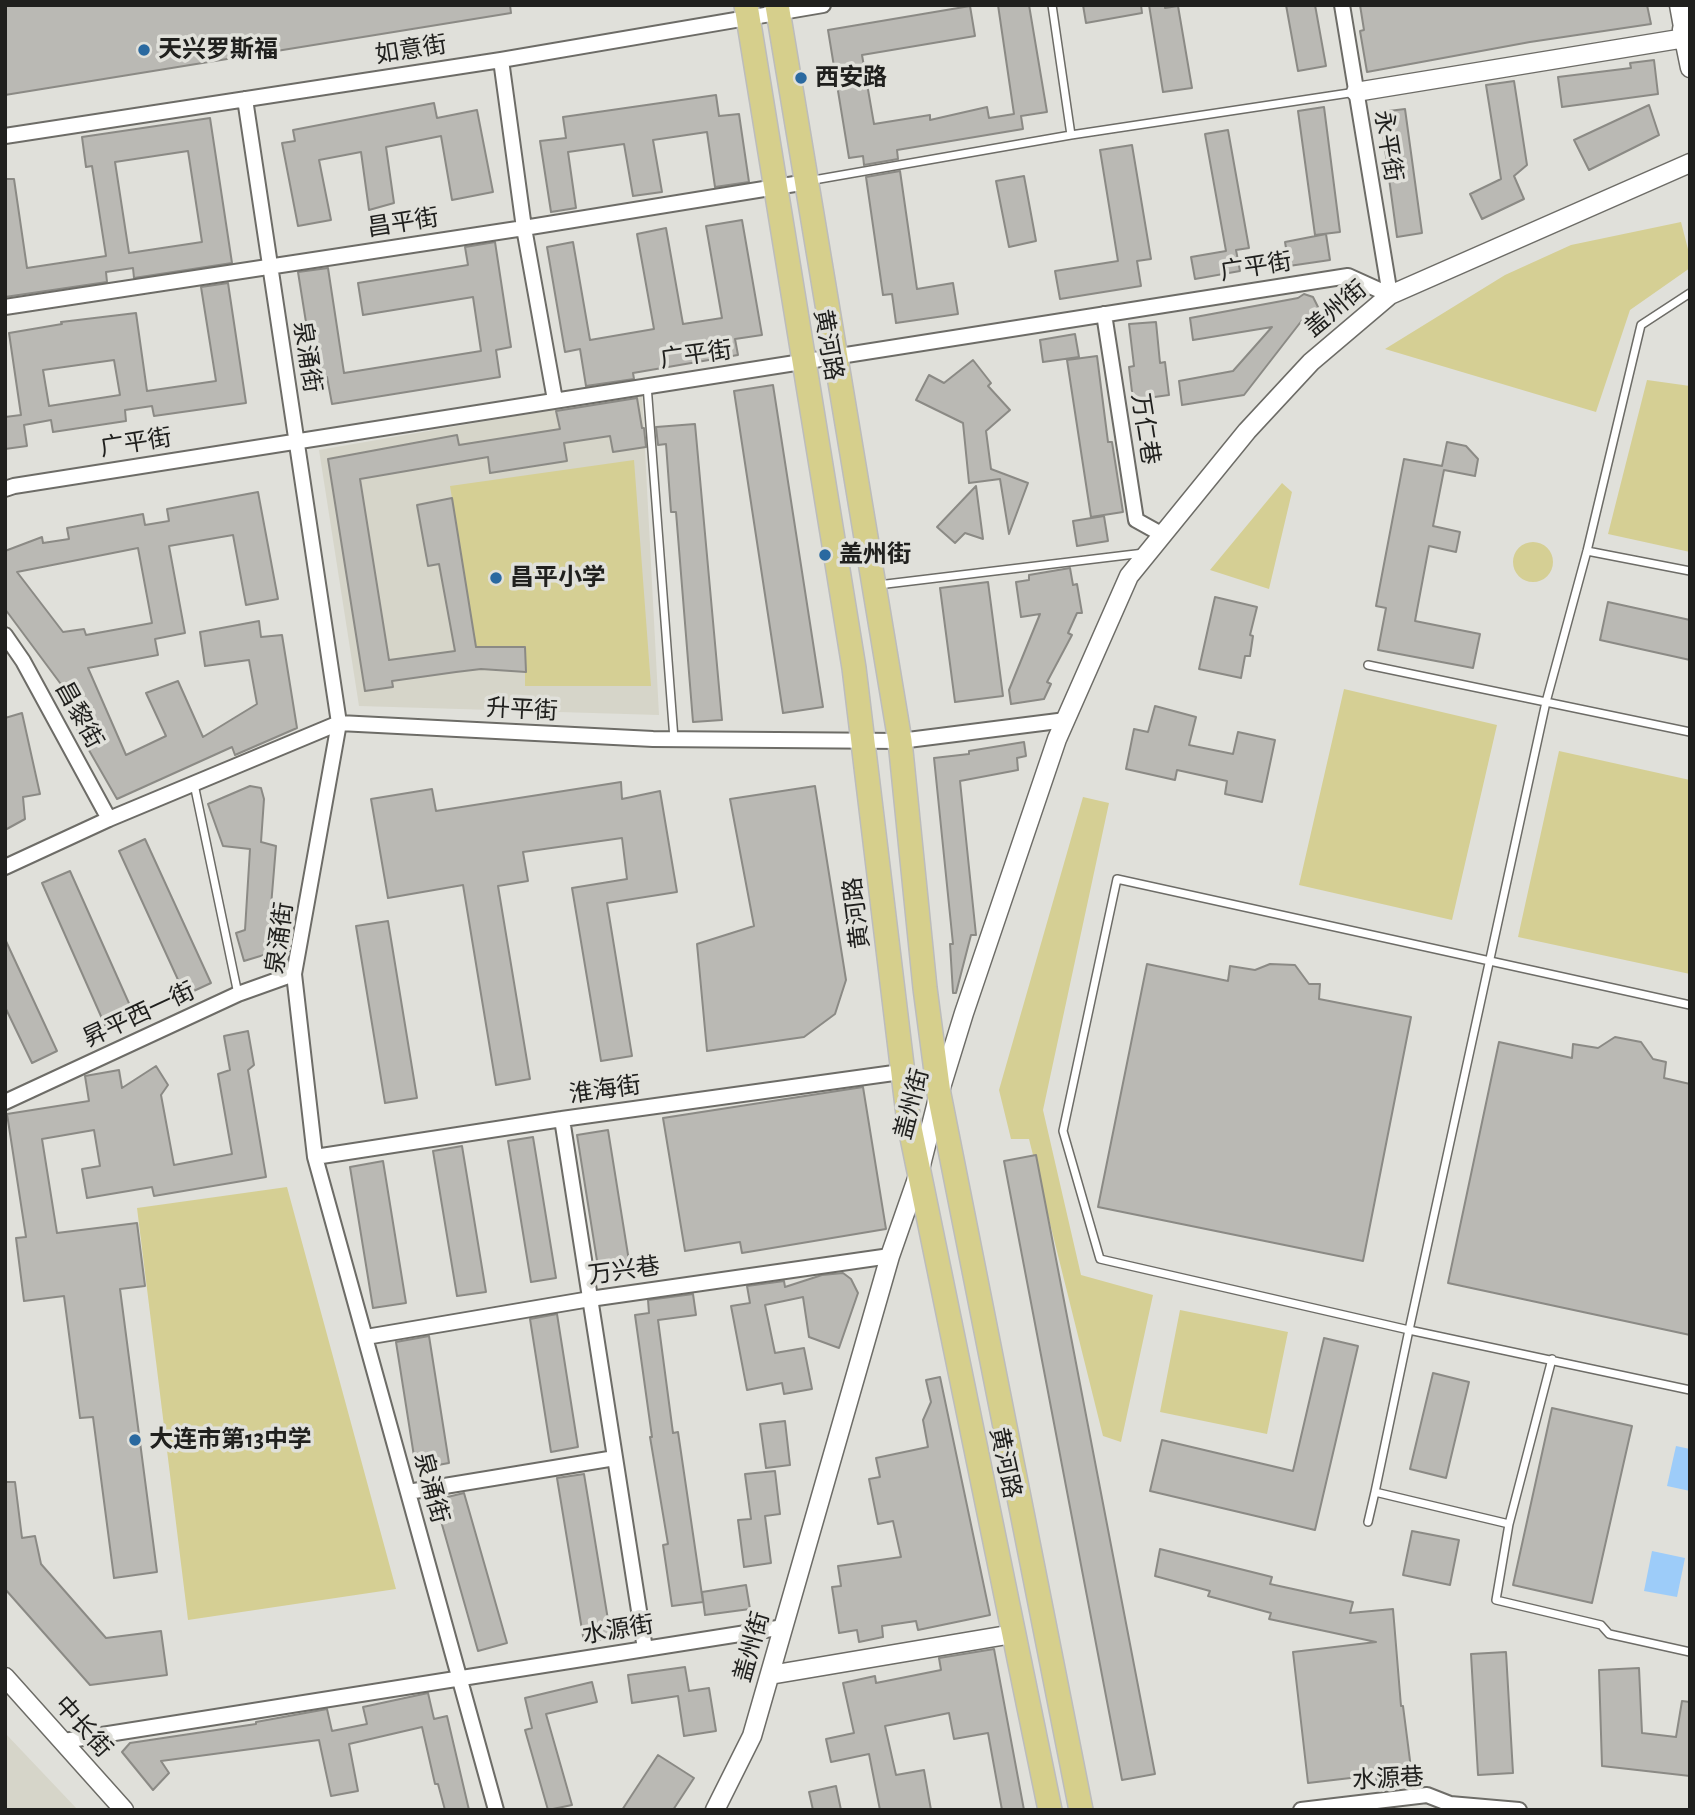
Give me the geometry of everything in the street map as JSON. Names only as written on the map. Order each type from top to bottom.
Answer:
[{"type":"main road","name":"黄河路","points":[[777,9],[900,741],[925,988],[939,1094],[1082,1810]]},
{"type":"main road","name":"黄河路","points":[[747,11],[852,654],[901,1072],[919,1173],[1050,1810]]},
{"type":"street","name":"如意街","points":[[5,136],[501,60],[747,11],[823,5]]},
{"type":"street","name":"永平街","points":[[1342,5],[1390,295]]},
{"type":"street","points":[[1678,5],[1690,68]]},
{"type":"street","points":[[1356,92],[1685,38]]},
{"type":"street","points":[[501,60],[524,228],[555,400]]},
{"type":"street","name":"泉涌街","points":[[245,99],[339,723],[294,974],[315,1157],[496,1810]]},
{"type":"street","name":"盖州街","points":[[715,1810],[752,1736],[890,1256],[919,1173],[939,1094],[968,1000],[1056,739],[1129,576],[1247,431],[1311,362],[1390,295],[1690,163]]},
{"type":"street","name":"昌平街","points":[[5,307],[524,228],[807,181]]},
{"type":"street","name":"广平街","points":[[5,489],[27,483],[1348,276],[1390,295]]},
{"type":"street","name":"万仁巷","points":[[1104,314],[1136,520],[1163,535]]},
{"type":"street","name":"昌黎街","points":[[5,635],[23,660],[109,819]]},
{"type":"street","name":"升平街","points":[[5,867],[109,819],[339,723],[674,740],[900,741],[1066,720]]},
{"type":"street","name":"昇平西一街","points":[[5,1102],[238,994],[294,974]]},
{"type":"street","name":"淮海街","points":[[315,1157],[562,1119],[901,1072]]},
{"type":"street","points":[[562,1119],[645,1649]]},
{"type":"street","name":"万兴巷","points":[[366,1337],[590,1299],[890,1256]]},
{"type":"street","points":[[408,1492],[615,1458]]},
{"type":"street","name":"水源街","points":[[64,1741],[784,1627]]},
{"type":"street","points":[[770,1675],[1013,1634]]},
{"type":"street","name":"中长街","points":[[5,1677],[124,1810]]},
{"type":"street","name":"水源巷","points":[[1301,1810],[1427,1795],[1450,1804],[1519,1810]]},
{"type":"lane","points":[[1052,5],[1071,135]]},
{"type":"lane","points":[[807,181],[1071,135],[1356,92]]},
{"type":"lane","points":[[1368,1522],[1546,702],[1587,551],[1641,325],[1690,293]]},
{"type":"lane","points":[[647,385],[674,740]]},
{"type":"lane","points":[[1587,551],[1690,572]]},
{"type":"lane","points":[[875,585],[1148,553]]},
{"type":"lane","points":[[1368,665],[1690,733]]},
{"type":"lane","points":[[194,783],[238,994]]},
{"type":"lane","points":[[1690,1005],[1117,879],[1063,1131],[1100,1259],[1409,1330],[1690,1390]]},
{"type":"lane","points":[[1552,1359],[1509,1524],[1496,1600],[1601,1625],[1609,1634],[1690,1652]]},
{"type":"lane","points":[[1375,1492],[1509,1524]]},
{"type":"shaded area","points":[[1681,222],[1690,257],[1690,268],[1630,310],[1596,412],[1385,349],[1505,275],[1571,245]]},
{"type":"shaded area","points":[[1647,380],[1690,386],[1690,552],[1608,534]]},
{"type":"shaded area","name":"昌平小学","points":[[642,394],[659,715],[359,706],[319,450]]},
{"type":"shaded area","points":[[634,460],[651,686],[525,686],[525,647],[476,647],[450,486]]},
{"type":"shaded area","points":[[1282,483],[1292,492],[1269,589],[1210,570]]},
{"type":"shaded area","points":[[1533,542],[1541,543],[1547,548],[1552,554],[1552,570],[1547,576],[1541,581],[1533,582],[1525,581],[1519,576],[1514,570],[1513,562],[1514,554],[1519,548],[1525,543]]},
{"type":"shaded area","points":[[1344,689],[1497,725],[1452,920],[1299,885]]},
{"type":"shaded area","points":[[1559,751],[1690,780],[1690,974],[1518,937]]},
{"type":"shaded area","points":[[1083,797],[1109,803],[1043,1110],[1081,1275],[1153,1295],[1121,1442],[1103,1436],[1029,1139],[1011,1139],[999,1090]]},
{"type":"shaded area","points":[[287,1187],[396,1589],[188,1620],[137,1208]]},
{"type":"shaded area","points":[[1180,1310],[1288,1332],[1267,1434],[1160,1412]]},
{"type":"shaded area","points":[[5,1733],[78,1810],[5,1810]]},
{"type":"water","points":[[1676,1446],[1690,1449],[1690,1491],[1667,1486]]},
{"type":"water","points":[[1652,1551],[1685,1558],[1677,1597],[1644,1591]]},
{"type":"building","name":"天兴罗斯福","points":[[5,5],[510,5],[511,13],[5,95]]},
{"type":"building","points":[[998,5],[1029,5],[1047,112],[1021,116],[1023,129],[897,150],[898,159],[864,165],[863,156],[849,158],[828,30],[970,6],[975,36],[862,55],[874,124],[930,115],[930,120],[987,107],[989,118],[1014,114]]},
{"type":"building","points":[[1083,5],[1141,5],[1142,13],[1086,23]]},
{"type":"building","points":[[1149,5],[1165,5],[1165,8],[1178,6],[1192,88],[1163,92]]},
{"type":"building","points":[[1286,5],[1315,5],[1326,66],[1298,71]]},
{"type":"building","points":[[1360,5],[1647,5],[1651,24],[1530,42],[1367,72],[1360,31],[1364,30]]},
{"type":"building","points":[[1654,60],[1658,94],[1562,107],[1558,77],[1631,68],[1630,63]]},
{"type":"building","points":[[1514,81],[1527,165],[1514,176],[1524,199],[1482,219],[1470,194],[1501,179],[1486,85]]},
{"type":"building","points":[[716,95],[719,116],[739,114],[749,182],[715,187],[707,132],[653,140],[662,192],[633,196],[624,144],[568,152],[576,208],[551,212],[540,141],[566,138],[563,117]]},
{"type":"building","points":[[434,103],[437,118],[477,110],[493,192],[452,200],[441,136],[386,147],[394,203],[369,210],[361,152],[319,160],[331,220],[298,226],[282,143],[295,141],[293,130]]},
{"type":"building","points":[[1649,105],[1659,135],[1589,170],[1574,140]]},
{"type":"building","points":[[1324,107],[1340,232],[1315,235],[1298,111]]},
{"type":"building","points":[[1405,109],[1422,233],[1397,237],[1380,112]]},
{"type":"building","points":[[210,118],[232,263],[134,278],[133,268],[106,272],[107,282],[5,297],[5,179],[14,179],[27,268],[106,256],[92,166],[86,167],[82,137]],"holes":[[[188,151],[202,242],[129,253],[115,162]]]},
{"type":"building","points":[[1228,130],[1249,248],[1236,250],[1240,271],[1195,279],[1191,257],[1226,251],[1205,134]]},
{"type":"building","points":[[1132,145],[1151,259],[1137,261],[1141,286],[1060,299],[1055,271],[1118,261],[1100,150]]},
{"type":"building","points":[[900,171],[917,289],[953,283],[958,314],[896,323],[892,294],[883,295],[866,177]]},
{"type":"building","points":[[1024,176],[1036,241],[1009,247],[996,181]]},
{"type":"building","points":[[742,220],[762,335],[735,339],[738,355],[633,373],[634,379],[586,386],[580,349],[565,352],[547,247],[573,242],[590,340],[654,329],[637,234],[666,228],[683,324],[722,318],[706,226]]},
{"type":"building","points":[[1326,234],[1330,260],[1289,266],[1285,242]]},
{"type":"building","points":[[495,242],[511,347],[496,350],[500,377],[332,404],[327,377],[315,379],[298,272],[328,268],[344,373],[481,351],[473,297],[363,315],[358,283],[468,265],[465,247]]},
{"type":"building","points":[[228,283],[246,403],[154,416],[152,406],[125,410],[126,421],[53,432],[51,420],[24,425],[27,446],[5,449],[5,417],[21,415],[9,333],[62,324],[61,322],[136,313],[147,391],[216,381],[201,287]],"holes":[[[114,360],[120,395],[49,406],[43,370]]]},
{"type":"building","points":[[1304,294],[1313,297],[1318,307],[1315,316],[1309,320],[1303,319],[1244,395],[1182,405],[1179,381],[1233,371],[1272,327],[1193,340],[1190,318],[1298,298]]},
{"type":"building","points":[[1156,322],[1160,363],[1165,362],[1169,395],[1133,400],[1129,367],[1134,366],[1129,324]]},
{"type":"building","points":[[1075,334],[1079,357],[1043,362],[1040,340]]},
{"type":"building","points":[[1097,356],[1108,442],[1112,442],[1123,512],[1091,517],[1067,360]]},
{"type":"building","points":[[973,360],[991,383],[988,386],[1010,410],[986,431],[991,469],[1028,483],[1009,534],[1000,479],[969,483],[963,423],[916,400],[929,375],[944,383]]},
{"type":"building","points":[[773,385],[823,707],[783,713],[734,391]]},
{"type":"building","points":[[637,398],[646,447],[613,452],[610,436],[564,443],[567,461],[490,473],[488,457],[360,479],[389,660],[455,651],[439,564],[428,566],[417,505],[452,498],[476,647],[525,647],[526,672],[481,669],[392,681],[393,687],[365,691],[328,459],[457,435],[459,445],[560,429],[556,411]]},
{"type":"building","points":[[695,424],[722,720],[693,722],[676,512],[671,512],[666,444],[658,445],[656,427]]},
{"type":"building","points":[[1447,442],[1466,446],[1478,459],[1475,476],[1444,470],[1433,526],[1460,532],[1456,552],[1429,546],[1415,621],[1480,634],[1473,668],[1378,650],[1386,608],[1376,606],[1404,459],[1442,466]]},
{"type":"building","points":[[976,486],[983,539],[965,533],[955,543],[937,527]]},
{"type":"building","points":[[258,492],[278,599],[246,605],[233,535],[169,546],[185,633],[155,639],[158,655],[88,668],[126,755],[166,736],[146,693],[178,681],[203,737],[257,704],[249,660],[205,666],[200,632],[259,621],[261,637],[282,635],[297,728],[235,755],[232,747],[117,799],[59,698],[69,695],[5,609],[5,551],[42,537],[43,543],[69,539],[67,528],[143,514],[145,525],[169,521],[167,509]],"holes":[[[138,548],[152,623],[86,635],[84,629],[63,632],[17,572]]]},
{"type":"building","points":[[1104,516],[1108,541],[1077,546],[1073,521]]},
{"type":"building","points":[[1070,568],[1073,585],[1077,584],[1082,613],[1077,613],[1068,633],[1072,635],[1047,682],[1051,684],[1044,699],[1011,704],[1009,690],[1040,614],[1021,617],[1016,582],[1029,580],[1029,575]]},
{"type":"building","points":[[988,582],[1003,696],[955,702],[940,588]]},
{"type":"building","points":[[1215,597],[1257,607],[1250,635],[1253,636],[1250,656],[1245,656],[1241,678],[1199,669]]},
{"type":"building","points":[[1608,602],[1690,620],[1690,660],[1600,640]]},
{"type":"building","points":[[1155,706],[1196,717],[1189,745],[1233,754],[1238,732],[1275,740],[1262,802],[1225,794],[1227,781],[1177,770],[1175,780],[1126,769],[1134,729],[1148,732]]},
{"type":"building","points":[[22,713],[40,794],[23,797],[25,819],[5,830],[5,718]]},
{"type":"building","points":[[1024,742],[1026,756],[1017,758],[1018,770],[960,781],[976,935],[971,935],[956,993],[953,993],[950,944],[953,944],[934,758],[969,754],[969,751]]},
{"type":"building","points":[[621,782],[622,799],[660,791],[677,892],[607,903],[632,1056],[601,1061],[572,888],[627,879],[622,838],[523,852],[528,881],[498,886],[530,1079],[496,1085],[463,885],[388,898],[371,799],[432,789],[436,811]]},
{"type":"building","points":[[250,786],[261,788],[264,799],[261,842],[276,846],[267,954],[244,961],[236,933],[245,930],[250,849],[223,846],[208,804]]},
{"type":"building","points":[[815,786],[846,980],[835,1014],[804,1037],[707,1051],[697,944],[754,926],[730,799]]},
{"type":"building","points":[[145,839],[211,983],[185,995],[119,851]]},
{"type":"building","points":[[70,871],[136,1019],[108,1032],[42,883]]},
{"type":"building","points":[[388,921],[417,1098],[385,1103],[356,926]]},
{"type":"building","points":[[5,939],[57,1051],[32,1063],[5,1007]]},
{"type":"building","points":[[1147,964],[1228,981],[1230,966],[1255,970],[1270,964],[1295,965],[1309,984],[1320,984],[1319,999],[1411,1017],[1363,1261],[1098,1207]]},
{"type":"building","points":[[248,1031],[254,1065],[248,1070],[266,1177],[154,1196],[152,1187],[87,1198],[82,1169],[100,1166],[94,1130],[42,1139],[57,1233],[137,1223],[145,1286],[120,1289],[157,1572],[114,1578],[93,1417],[80,1418],[64,1296],[24,1301],[16,1238],[26,1237],[7,1114],[89,1101],[85,1076],[119,1070],[122,1088],[156,1066],[168,1085],[161,1095],[174,1165],[232,1154],[218,1074],[230,1070],[224,1036]]},
{"type":"building","points":[[1615,1037],[1641,1042],[1653,1059],[1666,1062],[1664,1078],[1690,1084],[1690,1335],[1448,1283],[1499,1042],[1572,1058],[1573,1044],[1598,1048]]},
{"type":"building","points":[[863,1087],[886,1229],[742,1253],[740,1242],[685,1251],[663,1118]]},
{"type":"building","points":[[608,1130],[629,1261],[598,1267],[577,1135]]},
{"type":"building","points":[[533,1137],[556,1278],[531,1282],[508,1141]]},
{"type":"building","points":[[462,1146],[486,1292],[457,1296],[433,1151]]},
{"type":"building","points":[[1036,1155],[1155,1774],[1122,1780],[1004,1161]]},
{"type":"building","points":[[383,1161],[406,1303],[373,1308],[350,1167]]},
{"type":"building","points":[[843,1273],[851,1279],[858,1293],[839,1348],[809,1337],[803,1297],[765,1305],[775,1353],[804,1348],[812,1389],[784,1394],[782,1383],[747,1390],[731,1306],[750,1303],[747,1286],[784,1281],[785,1287],[822,1275]]},
{"type":"building","points":[[693,1294],[696,1315],[658,1320],[673,1433],[678,1432],[703,1602],[672,1606],[663,1545],[668,1544],[650,1437],[635,1315],[649,1313],[648,1300]]},
{"type":"building","points":[[557,1314],[578,1447],[551,1452],[530,1319]]},
{"type":"building","points":[[429,1336],[449,1463],[416,1469],[396,1342]]},
{"type":"building","points":[[1324,1338],[1358,1346],[1315,1530],[1150,1491],[1162,1440],[1293,1471]]},
{"type":"building","points":[[1433,1373],[1469,1382],[1446,1478],[1410,1469]]},
{"type":"building","points":[[940,1377],[990,1615],[918,1630],[916,1621],[882,1626],[883,1637],[859,1642],[857,1630],[839,1633],[832,1587],[841,1586],[838,1566],[901,1557],[893,1521],[878,1524],[869,1479],[880,1477],[876,1458],[928,1447],[923,1420],[931,1402],[926,1380]]},
{"type":"building","points":[[1552,1408],[1632,1426],[1592,1603],[1513,1585]]},
{"type":"building","points":[[785,1421],[790,1465],[766,1468],[760,1424]]},
{"type":"building","points":[[775,1471],[780,1514],[765,1516],[771,1563],[744,1567],[738,1520],[751,1519],[745,1474]]},
{"type":"building","points":[[584,1474],[611,1638],[584,1642],[557,1478]]},
{"type":"building","points":[[5,1482],[15,1482],[22,1538],[35,1536],[41,1564],[106,1638],[161,1631],[167,1675],[90,1685],[5,1589]]},
{"type":"building","points":[[464,1493],[507,1643],[478,1651],[435,1500]]},
{"type":"building","points":[[1412,1531],[1459,1540],[1450,1585],[1403,1575]]},
{"type":"building","points":[[1160,1549],[1272,1577],[1270,1584],[1353,1602],[1350,1613],[1393,1609],[1401,1706],[1413,1784],[1377,1788],[1376,1775],[1308,1783],[1293,1652],[1376,1642],[1269,1619],[1271,1613],[1208,1596],[1210,1591],[1155,1576]]},
{"type":"building","points":[[746,1585],[750,1609],[705,1615],[702,1592]]},
{"type":"building","points":[[994,1649],[1024,1810],[1002,1810],[988,1733],[954,1739],[949,1713],[885,1726],[896,1775],[924,1770],[931,1810],[880,1810],[869,1754],[831,1762],[826,1739],[854,1733],[843,1683],[875,1676],[876,1683],[941,1670],[939,1658]]},
{"type":"building","points":[[1506,1652],[1513,1773],[1478,1775],[1471,1654]]},
{"type":"building","points":[[685,1667],[689,1691],[709,1688],[716,1731],[684,1736],[678,1696],[632,1703],[628,1675]]},
{"type":"building","points":[[1639,1668],[1642,1733],[1676,1737],[1682,1701],[1690,1702],[1690,1776],[1602,1766],[1599,1670]]},
{"type":"building","points":[[592,1682],[597,1702],[546,1714],[572,1805],[548,1810],[525,1730],[532,1728],[525,1698]]},
{"type":"building","points":[[428,1693],[434,1719],[447,1716],[469,1810],[445,1810],[438,1784],[435,1784],[422,1727],[349,1744],[358,1791],[331,1796],[319,1740],[161,1761],[169,1773],[153,1790],[122,1752],[130,1743],[256,1724],[327,1709],[332,1731],[367,1724],[363,1707]]},
{"type":"building","points":[[658,1755],[694,1778],[673,1810],[622,1810]]},
{"type":"building","points":[[836,1786],[841,1810],[813,1810],[809,1792]]},
{"type":"place","name":"天兴罗斯福","points":[[144,50]]},
{"type":"place","name":"西安路","points":[[801,78]]},
{"type":"place","name":"盖州街","points":[[825,555]]},
{"type":"place","name":"昌平小学","points":[[496,578]]},
{"type":"place","name":"大连市第13中学","points":[[135,1440]]}]
